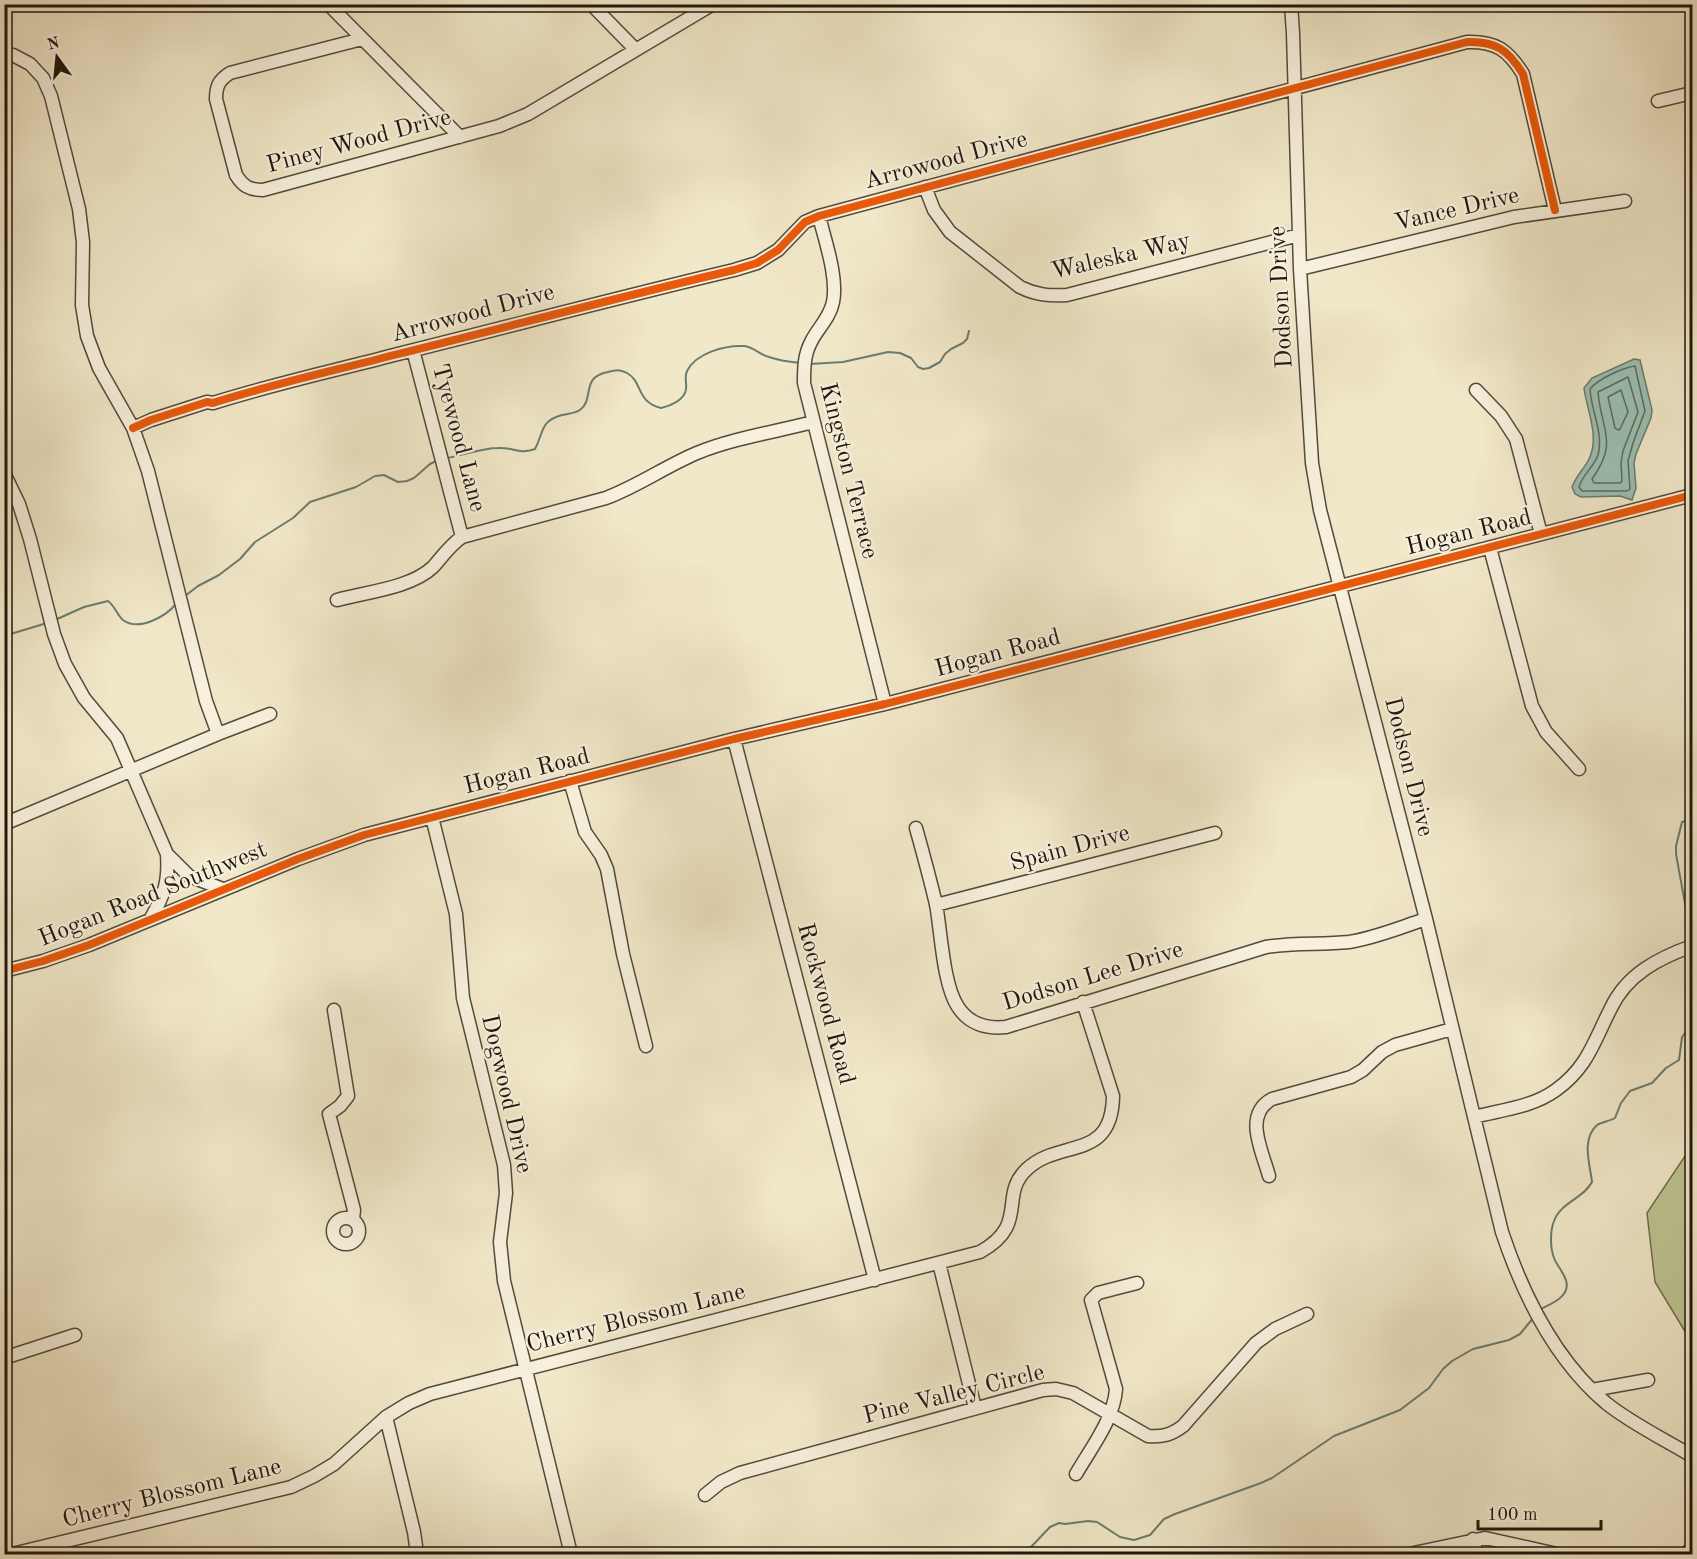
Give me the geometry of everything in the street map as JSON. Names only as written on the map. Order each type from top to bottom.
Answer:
[{"type":"street","points":[[328,4],[460,137]]},
{"type":"street","points":[[591,4],[636,50]]},
{"type":"street","name":"Piney Wood Drive","points":[[362,39],[230,73],[220,80],[216,89],[216,99],[236,175],[242,184],[252,190],[262,190],[499,126],[528,114],[713,4]]},
{"type":"street","name":"Dodson Drive","points":[[1291,4],[1300,269],[1312,463],[1320,510],[1426,919],[1502,1232],[1517,1276],[1533,1307],[1559,1351],[1575,1372],[1592,1390],[1626,1416],[1692,1456]]},
{"type":"street","name":"Arrowood Drive","points":[[133,429],[207,402],[213,403],[246,392],[572,308],[734,270],[757,263],[778,250],[805,222],[819,216],[1467,42],[1482,42],[1498,47],[1513,58],[1522,74],[1555,210]]},
{"type":"street","points":[[4,53],[30,64],[43,78],[51,96],[80,209],[83,242],[82,305],[87,336],[99,368],[133,429],[148,471],[206,701],[218,734]]},
{"type":"street","points":[[1658,101],[1692,93]]},
{"type":"street","name":"Waleska Way","points":[[925,187],[934,210],[950,232],[1020,287],[1046,296],[1067,295],[1299,235]]},
{"type":"street","name":"Vance Drive","points":[[1300,269],[1514,217],[1625,201]]},
{"type":"street","name":"Kingston Terrace","points":[[819,216],[834,291],[830,312],[810,343],[804,364],[804,383],[885,704]]},
{"type":"street","name":"Tyewood Lane","points":[[413,350],[462,537]]},
{"type":"street","points":[[1476,390],[1502,416],[1516,439],[1541,534]]},
{"type":"street","points":[[337,600],[416,578],[433,567],[451,544],[462,537],[606,498],[699,452],[813,422]]},
{"type":"street","points":[[4,473],[19,504],[54,634],[65,664],[84,698],[117,738],[167,854],[167,887],[150,920]]},
{"type":"street","name":"Hogan Road","points":[[315,853],[364,835],[432,816],[885,704],[1692,495]]},
{"type":"street","points":[[1490,548],[1532,706],[1546,732],[1579,770]]},
{"type":"street","points":[[4,824],[270,714]]},
{"type":"street","name":"Rockwood Road","points":[[734,740],[875,1280]]},
{"type":"street","points":[[570,781],[585,832],[601,855],[607,869],[623,954],[646,1046]]},
{"type":"street","name":"Dogwood Drive","points":[[432,816],[456,914],[463,998],[504,1165],[506,1193],[500,1242],[501,1264],[571,1554]]},
{"type":"street","name":"Dodson Lee Drive","points":[[916,828],[936,905],[944,961],[953,997],[957,1007],[968,1019],[994,1028],[1006,1027],[1266,947],[1290,943],[1352,941],[1426,919]]},
{"type":"street","name":"Spain Drive","points":[[936,905],[1215,833]]},
{"type":"street","name":"Hogan Road Southwest","points":[[4,971],[43,961],[89,945],[315,853]]},
{"type":"street","points":[[167,854],[189,876],[223,889]]},
{"type":"street","points":[[1474,1117],[1523,1105],[1547,1096],[1575,1075],[1588,1058],[1611,1006],[1629,982],[1657,960],[1692,946]]},
{"type":"street","name":"Cherry Blossom Lane","points":[[12,1554],[291,1487],[334,1464],[386,1417],[430,1394],[980,1252],[995,1244],[1009,1226],[1015,1189],[1025,1170],[1041,1160],[1089,1143],[1100,1136],[1108,1125],[1113,1111],[1113,1096],[1083,1002]]},
{"type":"street","points":[[334,1010],[348,1096],[329,1114],[354,1210],[353,1220]]},
{"type":"street","points":[[1269,1176],[1256,1126],[1258,1110],[1264,1103],[1351,1077],[1363,1070],[1382,1052],[1395,1045],[1452,1029]]},
{"type":"street","points":[[939,1263],[975,1408]]},
{"type":"street","points":[[1076,1474],[1116,1399],[1116,1389],[1091,1300],[1098,1293],[1137,1283]]},
{"type":"street","name":"Pine Valley Circle","points":[[705,1495],[721,1482],[740,1473],[1043,1390],[1056,1389],[1073,1393],[1148,1436],[1161,1437],[1174,1433],[1184,1426],[1256,1343],[1275,1329],[1307,1314]]},
{"type":"street","points":[[4,1358],[75,1335]]},
{"type":"street","points":[[1592,1390],[1648,1380]]},
{"type":"street","points":[[386,1417],[414,1532],[416,1546],[414,1554]]},
{"type":"street","points":[[1473,1539],[1477,1554]]},
{"type":"street","points":[[1409,1554],[1473,1539],[1496,1539],[1557,1554]]},
{"type":"street","points":[[1684,1554],[1692,1549]]},
{"type":"green space","points":[[1685,1156],[1692,1157],[1692,1343],[1655,1282],[1647,1213]]},
{"type":"water","points":[[1634,359],[1640,360],[1652,410],[1634,463],[1636,488],[1632,500],[1620,496],[1581,497],[1575,494],[1572,487],[1589,459],[1593,442],[1592,424],[1584,388],[1592,378]]},
{"type":"waterway","points":[[810,364],[843,362],[888,352],[900,353],[911,358],[918,367],[929,368],[940,362],[951,349],[963,343],[969,331]]},
{"type":"waterway","points":[[447,458],[492,448],[520,451],[535,449],[546,424],[555,417],[580,410],[587,400],[594,378],[611,371],[620,370],[627,373],[636,381],[643,397],[661,408],[673,404],[683,396],[686,389],[687,371],[697,359],[712,351],[744,346],[773,358],[801,363]]},
{"type":"waterway","points":[[185,596],[219,575],[240,559],[255,542],[293,518],[310,502],[356,487],[375,476],[384,475],[398,482],[407,481],[436,461]]},
{"type":"waterway","points":[[55,620],[84,607],[108,601],[123,620],[137,624],[159,618],[176,604]]},
{"type":"waterway","points":[[4,636],[47,623]]},
{"type":"waterway","points":[[1692,819],[1682,822],[1676,854],[1692,942]]},
{"type":"waterway","points":[[1539,1310],[1558,1300],[1566,1290],[1566,1280],[1553,1254],[1552,1229],[1562,1209],[1583,1193],[1592,1182],[1588,1152],[1592,1131],[1597,1125],[1615,1118],[1621,1103],[1630,1091],[1652,1083],[1666,1068],[1679,1060],[1682,1037],[1692,1024]]},
{"type":"waterway","points":[[1015,1554],[1031,1547],[1050,1527],[1059,1523],[1097,1522],[1120,1537],[1134,1540],[1150,1535],[1164,1519],[1272,1478],[1334,1436],[1400,1410],[1429,1388],[1452,1361],[1473,1349],[1509,1340],[1520,1334],[1534,1317]]},
{"type":"cycle path","points":[[133,428],[207,402],[213,403],[303,378],[734,270],[757,263],[778,250],[805,222],[819,216],[1467,42],[1494,45],[1506,53],[1523,74],[1555,210]]},
{"type":"cycle path","points":[[4,971],[43,961],[89,945],[298,859],[364,835],[734,739],[885,704],[1692,495]]}]
